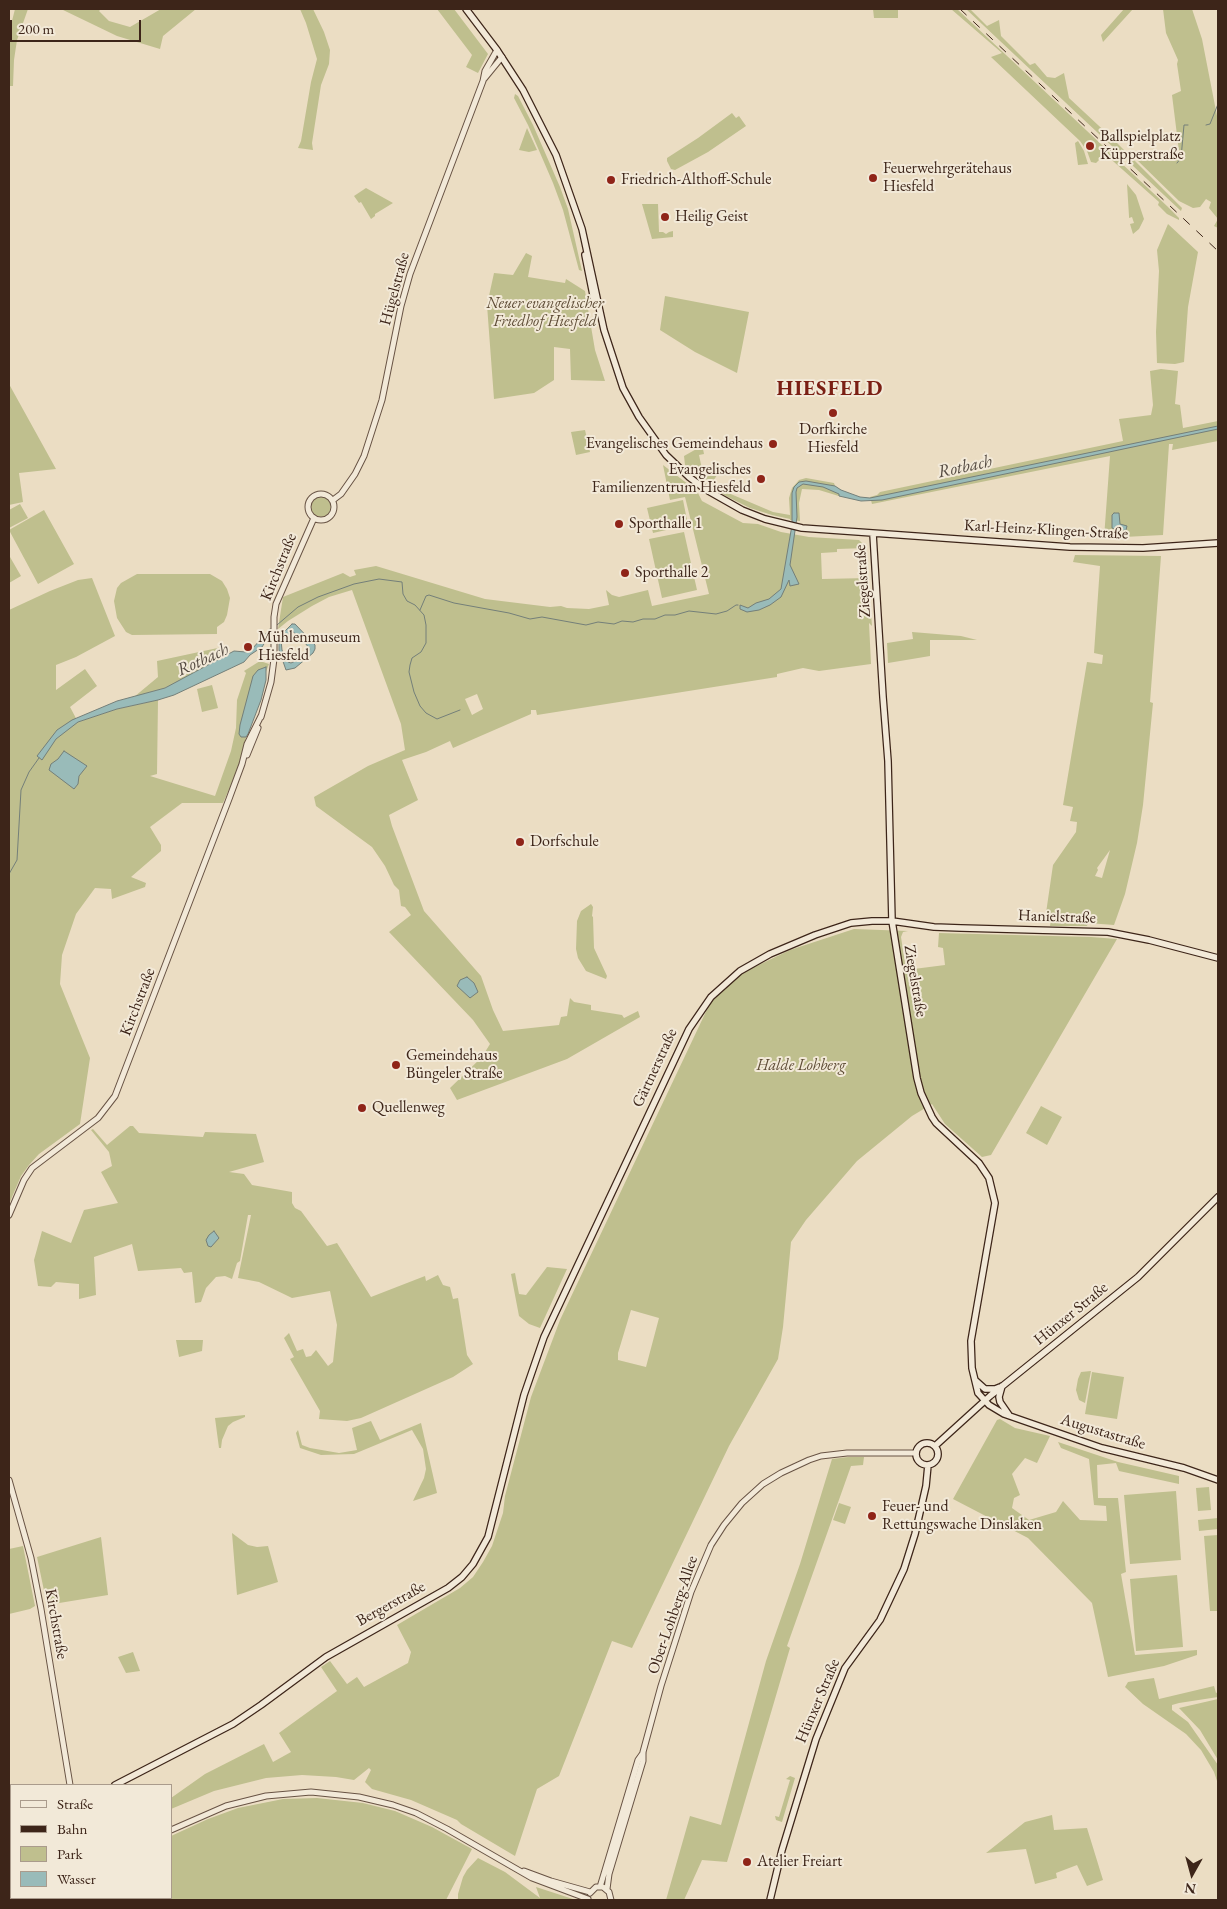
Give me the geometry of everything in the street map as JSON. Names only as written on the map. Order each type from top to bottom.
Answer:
[{"type":"main road","name":"Karl-Heinz-Klingen-Straße","points":[[466,9],[502,57],[537,116],[556,155],[587,246],[604,330],[622,388],[662,450],[689,477],[721,499],[742,510],[786,526],[802,528],[1076,547],[1143,548],[1218,543]]},
{"type":"main road","name":"Ziegelstraße","points":[[873,534],[882,697],[888,761],[892,921],[920,1093],[936,1123],[979,1163],[989,1178],[995,1203],[971,1341],[974,1378],[978,1393],[984,1401]]},
{"type":"main road","name":"Hanielstraße","points":[[892,921],[943,927],[1108,932],[1149,940],[1218,958]]},
{"type":"main road","name":"Gärtnerstraße","points":[[544,1337],[689,1028],[711,997],[740,970],[770,954],[851,923],[892,921]]},
{"type":"main road","name":"Hünxer Straße","points":[[935,1446],[1002,1386],[1138,1277],[1218,1197]]},
{"type":"main road","name":"Bergerstraße","points":[[117,1784],[233,1724],[326,1656],[448,1588],[467,1572],[479,1555],[488,1537],[524,1396],[544,1337]]},
{"type":"main road","points":[[974,1378],[985,1388],[995,1389],[1002,1386]]},
{"type":"main road","points":[[1002,1386],[999,1396],[1000,1402],[1009,1416]]},
{"type":"main road","name":"Augustastraße","points":[[984,1401],[1009,1416],[1102,1448],[1184,1468],[1218,1480]]},
{"type":"main road","points":[[929,1443],[935,1446],[938,1452],[937,1459],[932,1464],[928,1465],[919,1462],[916,1453],[922,1444],[929,1443]]},
{"type":"main road","name":"Hünxer Straße","points":[[770,1900],[782,1850],[801,1786],[831,1702],[845,1668],[880,1620],[904,1569],[915,1534],[926,1486],[928,1465]]},
{"type":"street","name":"Hügelstraße","points":[[333,500],[341,494],[355,474],[364,456],[382,400],[401,306],[410,274],[488,62],[497,50]]},
{"type":"street","name":"Hügelstraße","points":[[482,81],[502,57]]},
{"type":"street","points":[[322,494],[333,500],[334,509],[330,516],[322,520],[314,518],[309,509],[311,498],[322,494]]},
{"type":"street","name":"Kirchstraße","points":[[9,1215],[24,1180],[32,1168],[98,1118],[115,1096],[242,764],[247,744],[261,716],[271,682],[274,659],[276,604],[314,518]]},
{"type":"street","name":"Ober-Lohberg-Allee","points":[[607,1889],[609,1874],[672,1649],[696,1579],[711,1545],[724,1525],[742,1503],[763,1484],[781,1473],[821,1456],[857,1452],[916,1453]]},
{"type":"street","name":"Kirchstraße","points":[[9,1480],[33,1566],[71,1784]]},
{"type":"street","name":"Ober-Lohberg-Allee","points":[[600,1887],[638,1760],[643,1752]]},
{"type":"street","points":[[172,1830],[191,1820],[245,1800],[288,1793],[327,1792],[375,1800],[416,1813],[532,1878],[588,1900],[590,1892]]},
{"type":"street","points":[[515,1868],[590,1892],[600,1887],[607,1889],[611,1895],[611,1900]]},
{"type":"green space","points":[[15,9],[28,9],[17,40],[13,86],[9,86],[9,33]]},
{"type":"green space","points":[[61,9],[101,9],[99,11],[109,21],[130,27],[161,9],[196,9],[163,36],[160,49],[117,36]]},
{"type":"green space","points":[[300,9],[313,9],[330,50],[329,64],[321,85],[312,143],[313,150],[298,148],[317,59]]},
{"type":"green space","points":[[437,9],[454,9],[488,54],[478,73],[466,67],[472,55]]},
{"type":"green space","points":[[873,9],[898,9],[898,18],[874,18]]},
{"type":"green space","points":[[951,9],[957,9],[1167,206],[1179,220],[1167,214],[1158,205],[1159,202],[1105,154],[1096,163],[1091,162],[1087,151],[1080,141],[991,57],[1002,53]]},
{"type":"green space","points":[[966,9],[970,9],[987,26],[999,20],[1001,36],[1030,65],[1035,63],[1047,77],[1055,78],[1064,73],[1069,98],[1182,208],[1181,211]]},
{"type":"green space","points":[[1124,9],[1133,9],[1103,42],[1101,35]]},
{"type":"green space","points":[[1163,9],[1192,9],[1202,39],[1218,115],[1218,219],[1209,208],[1211,202],[1206,199],[1200,207],[1193,208],[1179,201],[1136,159],[1179,151],[1172,95],[1181,91],[1178,60],[1166,33]]},
{"type":"green space","points":[[515,94],[518,96],[533,125],[560,187],[568,209],[582,271],[579,270],[563,210],[553,183],[514,98]]},
{"type":"green space","points":[[732,113],[736,118],[739,116],[746,126],[708,152],[675,170],[671,169],[667,158]]},
{"type":"green space","points":[[527,128],[537,150],[529,152],[519,150]]},
{"type":"green space","points":[[1078,141],[1084,151],[1088,164],[1078,165],[1075,143]]},
{"type":"green space","points":[[1127,184],[1136,195],[1144,219],[1139,229],[1133,234],[1130,224],[1134,223],[1132,217],[1129,218]]},
{"type":"green space","points":[[366,188],[393,203],[375,214],[371,219],[361,202],[359,203],[354,196]]},
{"type":"green space","points":[[642,204],[658,204],[659,232],[666,234],[673,231],[673,237],[652,239]]},
{"type":"green space","points":[[1218,219],[1218,228],[1214,226]]},
{"type":"green space","points":[[1168,224],[1198,252],[1188,307],[1184,362],[1175,364],[1157,363],[1156,332],[1159,271],[1157,250]]},
{"type":"green space","name":"Neuer evangelischer Friedhof Hiesfeld","points":[[526,253],[532,256],[528,277],[565,283],[566,279],[585,291],[595,350],[605,381],[571,380],[570,349],[554,347],[554,380],[534,393],[494,399],[487,305],[494,273],[513,275]]},
{"type":"green space","points":[[665,296],[749,312],[737,373],[695,352],[660,330]]},
{"type":"green space","points":[[1161,369],[1178,371],[1175,404],[1180,405],[1183,428],[1218,421],[1218,441],[1172,450],[1173,444],[1169,444],[1163,535],[1104,538],[1110,456],[872,504],[870,497],[880,492],[1123,441],[1119,419],[1151,415],[1153,405],[1150,371]]},
{"type":"green space","points":[[9,384],[56,469],[19,473],[23,502],[9,505]]},
{"type":"green space","points":[[585,430],[590,452],[576,455],[571,432]]},
{"type":"green space","points":[[700,447],[703,449],[704,454],[699,455],[703,474],[707,476],[717,475],[712,483],[726,492],[773,512],[790,515],[789,498],[792,488],[799,480],[806,478],[834,483],[841,490],[839,496],[842,497],[819,490],[802,489],[799,503],[800,521],[790,520],[750,508],[724,495],[685,465],[684,456]]},
{"type":"green space","points":[[663,465],[697,491],[702,501],[743,523],[758,524],[781,532],[809,537],[859,540],[867,548],[837,549],[837,552],[821,553],[822,579],[868,578],[872,626],[869,623],[871,664],[819,671],[803,668],[777,674],[777,677],[537,715],[536,710],[531,710],[531,714],[453,748],[450,741],[402,760],[418,800],[389,815],[392,826],[424,911],[481,976],[503,1031],[559,1025],[561,1017],[567,1016],[570,998],[574,1002],[591,1005],[591,1010],[622,1015],[624,1018],[638,1011],[640,1017],[567,1059],[457,1100],[450,1088],[482,1057],[490,1044],[473,1020],[389,932],[411,915],[405,907],[401,906],[399,890],[394,885],[385,866],[372,847],[316,806],[314,797],[368,766],[405,750],[401,724],[352,590],[329,597],[278,629],[283,597],[343,573],[350,577],[356,575],[354,570],[376,566],[485,599],[550,607],[561,606],[589,609],[609,605],[606,590],[612,595],[619,597],[648,590],[652,606],[709,594],[685,497],[670,500]],"holes":[[[477,694],[483,709],[472,715],[465,699]]]},
{"type":"green space","points":[[321,497],[328,500],[331,507],[328,514],[321,517],[314,514],[311,507],[314,500]]},
{"type":"green space","points":[[683,500],[688,525],[653,533],[647,508]]},
{"type":"green space","points":[[20,504],[28,518],[9,528],[9,510]]},
{"type":"green space","points":[[44,510],[74,564],[38,584],[9,530]]},
{"type":"green space","points":[[684,532],[697,590],[662,598],[649,539]]},
{"type":"green space","points":[[1075,555],[1161,556],[1150,702],[1153,703],[1143,805],[1137,843],[1125,894],[1114,925],[1088,923],[1087,926],[1050,926],[1052,914],[1046,913],[1053,865],[1076,832],[1077,822],[1070,821],[1073,807],[1063,805],[1087,662],[1102,664],[1103,655],[1094,653],[1100,566],[1073,562]],"holes":[[[1110,850],[1102,878],[1095,876],[1097,868]]]},
{"type":"green space","points":[[9,558],[21,576],[9,583]]},
{"type":"green space","points":[[137,574],[210,574],[222,581],[230,598],[227,615],[224,622],[217,627],[217,634],[132,635],[126,632],[117,618],[114,601],[117,588],[121,583]]},
{"type":"green space","points":[[92,578],[115,636],[76,657],[56,665],[56,690],[85,669],[97,686],[70,707],[78,722],[117,709],[158,700],[157,774],[150,776],[215,796],[231,751],[236,728],[237,700],[246,673],[244,671],[260,661],[269,664],[241,737],[246,737],[237,771],[223,803],[182,803],[150,827],[161,845],[161,851],[131,877],[146,883],[145,887],[112,899],[111,889],[95,888],[76,914],[62,955],[60,984],[90,1058],[80,1124],[39,1154],[29,1165],[21,1176],[9,1204],[9,610],[78,580]]},
{"type":"green space","points":[[912,632],[961,636],[977,640],[930,640],[930,656],[888,663],[887,643],[913,639]]},
{"type":"green space","points":[[227,646],[230,652],[176,683],[134,697],[158,677],[157,661]]},
{"type":"green space","points":[[212,685],[218,708],[202,712],[197,689]]},
{"type":"green space","points":[[591,904],[593,907],[594,948],[607,976],[606,979],[586,971],[578,958],[576,949],[577,921],[581,911]]},
{"type":"green space","name":"Halde Lohberg","points":[[854,929],[908,931],[903,932],[901,937],[906,970],[945,965],[943,948],[938,947],[939,933],[1117,939],[991,1155],[982,1157],[945,1124],[932,1104],[912,1116],[857,1161],[806,1220],[791,1242],[778,1359],[729,1446],[632,1648],[612,1641],[559,1776],[537,1789],[515,1856],[457,1820],[411,1800],[372,1789],[365,1782],[371,1770],[369,1768],[354,1780],[302,1775],[266,1778],[214,1791],[172,1809],[172,1797],[205,1774],[264,1744],[273,1762],[291,1752],[279,1733],[337,1691],[321,1667],[330,1661],[347,1684],[357,1677],[364,1687],[408,1663],[411,1652],[397,1625],[460,1588],[473,1577],[492,1546],[503,1513],[505,1496],[531,1397],[560,1320],[711,1001],[740,974],[790,950]],"holes":[[[631,1310],[659,1318],[646,1367],[618,1360],[618,1353]]]},
{"type":"green space","points":[[1041,1106],[1062,1117],[1047,1145],[1026,1133]]},
{"type":"green space","points":[[130,1126],[133,1126],[139,1133],[203,1137],[205,1132],[256,1134],[264,1162],[229,1172],[244,1174],[252,1185],[292,1192],[292,1203],[295,1208],[301,1211],[327,1246],[337,1243],[371,1297],[425,1276],[426,1281],[438,1275],[443,1285],[450,1287],[453,1299],[458,1298],[467,1355],[473,1364],[453,1377],[361,1418],[347,1421],[319,1419],[320,1411],[290,1359],[294,1357],[284,1338],[289,1333],[297,1351],[303,1349],[306,1357],[311,1356],[316,1350],[328,1366],[333,1362],[337,1325],[330,1291],[292,1298],[259,1282],[238,1278],[251,1215],[248,1215],[240,1261],[237,1263],[232,1279],[225,1276],[216,1277],[206,1288],[201,1302],[195,1303],[192,1272],[184,1273],[181,1268],[138,1271],[132,1244],[94,1257],[96,1295],[79,1299],[79,1284],[56,1282],[51,1287],[38,1286],[34,1260],[42,1231],[71,1243],[84,1210],[118,1203],[101,1172],[112,1166],[109,1152],[91,1130],[93,1129],[107,1145]]},
{"type":"green space","points":[[547,1267],[567,1269],[540,1328],[529,1324],[519,1316],[511,1274],[515,1273],[519,1294],[526,1295]]},
{"type":"green space","points":[[176,1340],[203,1340],[202,1351],[179,1357]]},
{"type":"green space","points":[[1091,1371],[1085,1403],[1079,1400],[1076,1390],[1078,1379],[1081,1372]]},
{"type":"green space","points":[[1092,1372],[1124,1377],[1117,1419],[1085,1414]]},
{"type":"green space","points":[[245,1415],[245,1417],[228,1426],[221,1448],[219,1448],[215,1418]]},
{"type":"green space","points":[[1000,1419],[1015,1428],[1050,1436],[1037,1463],[1025,1458],[1012,1474],[1020,1495],[1014,1498],[1012,1508],[1029,1520],[1056,1512],[1063,1501],[1080,1520],[1107,1521],[1106,1506],[1094,1505],[1089,1459],[1061,1448],[1058,1442],[1118,1462],[1179,1476],[1179,1484],[1119,1471],[1116,1463],[1097,1465],[1098,1498],[1118,1498],[1126,1572],[1121,1574],[1135,1655],[1197,1650],[1197,1655],[1164,1666],[1108,1677],[1092,1603],[1028,1538],[953,1499],[997,1420]]},
{"type":"green space","points":[[371,1421],[380,1440],[421,1423],[437,1493],[413,1501],[424,1478],[426,1469],[423,1449],[412,1430],[354,1454],[321,1455],[300,1448],[296,1433],[298,1430],[302,1445],[310,1448],[339,1453],[357,1450],[352,1428]]},
{"type":"green space","points":[[864,1457],[863,1465],[851,1466],[787,1646],[790,1648],[727,1862],[702,1860],[684,1900],[666,1900],[690,1816],[721,1825],[766,1661],[800,1564],[832,1459]]},
{"type":"green space","points":[[1209,1487],[1211,1510],[1198,1511],[1196,1488]]},
{"type":"green space","points":[[1176,1491],[1181,1560],[1130,1564],[1124,1495]]},
{"type":"green space","points":[[839,1503],[851,1507],[845,1524],[833,1520]]},
{"type":"green space","points":[[1218,1518],[1218,1529],[1199,1531],[1198,1520]]},
{"type":"green space","points":[[232,1533],[248,1545],[257,1547],[268,1546],[278,1582],[237,1595]]},
{"type":"green space","points":[[1218,1535],[1218,1611],[1210,1611],[1204,1536]]},
{"type":"green space","points":[[101,1537],[108,1595],[47,1605],[37,1557]]},
{"type":"green space","points":[[23,1546],[35,1606],[9,1614],[9,1549]]},
{"type":"green space","points":[[1177,1575],[1183,1647],[1136,1651],[1130,1579]]},
{"type":"green space","points":[[133,1652],[140,1671],[126,1673],[118,1657]]},
{"type":"green space","points":[[1154,1678],[1159,1699],[1214,1686],[1216,1693],[1218,1692],[1218,1697],[1172,1705],[1172,1710],[1188,1722],[1218,1765],[1218,1784],[1214,1772],[1201,1750],[1186,1734],[1143,1704],[1125,1687],[1128,1682]]},
{"type":"green space","points":[[1218,1699],[1218,1760],[1200,1730],[1179,1708]]},
{"type":"green space","points":[[790,1776],[795,1778],[782,1822],[776,1820],[775,1816],[779,1817],[790,1780],[786,1779]]},
{"type":"green space","points":[[317,1798],[363,1803],[395,1811],[432,1827],[472,1849],[446,1900],[11,1900],[172,1899],[172,1836],[238,1808],[283,1799]]},
{"type":"green space","points":[[1052,1815],[1054,1830],[1087,1828],[1103,1880],[1087,1886],[1077,1865],[1056,1873],[1057,1878],[1035,1884],[1026,1849],[986,1853],[1025,1822]]},
{"type":"green space","points":[[478,1858],[505,1872],[540,1898],[536,1887],[576,1900],[458,1900],[463,1877]]},
{"type":"water","points":[[1218,426],[1218,429],[882,500],[861,501],[839,496],[839,494],[823,487],[803,484],[797,488],[796,492],[797,517],[790,565],[799,584],[790,586],[789,580],[781,597],[759,610],[747,612],[740,609],[740,605],[748,608],[769,599],[781,589],[792,525],[792,493],[794,487],[799,482],[806,481],[835,486],[860,497],[870,498]]},
{"type":"water","points":[[1119,513],[1120,524],[1127,526],[1126,530],[1121,531],[1112,528],[1112,515]]},
{"type":"water","points":[[292,624],[295,624],[315,645],[315,649],[313,653],[295,668],[286,670],[279,650],[279,637]],"holes":[[[293,632],[310,649],[304,657],[291,663],[288,662],[282,650],[281,640]]]},
{"type":"water","points":[[270,629],[269,636],[262,647],[250,655],[244,662],[174,695],[117,709],[78,722],[56,739],[42,760],[37,756],[57,730],[72,720],[117,701],[165,688],[234,651],[246,652],[252,649]]},
{"type":"water","points":[[266,667],[266,680],[261,700],[248,734],[246,737],[241,737],[239,734],[240,725],[253,676],[258,670]]},
{"type":"water","points":[[64,751],[87,766],[79,776],[78,784],[74,789],[49,770],[51,764]]},
{"type":"water","points":[[467,977],[474,983],[478,992],[470,998],[457,986],[460,980]]},
{"type":"water","points":[[214,1231],[219,1238],[211,1247],[208,1246],[206,1240]]},
{"type":"waterway","points":[[1206,125],[1210,124],[1218,104]]},
{"type":"waterway","points":[[1177,163],[1181,158],[1184,125],[1188,125]]},
{"type":"waterway","name":"Rotbach","points":[[277,625],[298,607],[318,597],[354,584],[379,579],[402,582],[403,594],[407,601],[415,605],[424,615],[426,625],[426,643],[421,652],[412,658],[409,672],[420,706],[426,713],[437,719],[460,710]]},
{"type":"waterway","points":[[420,610],[426,596],[429,595],[454,603],[509,613],[530,619],[542,617],[586,625],[598,622],[614,624],[622,621],[633,622],[689,611],[716,614],[738,605]]},
{"type":"waterway","name":"Rotbach","points":[[9,874],[17,860],[21,790],[29,772],[39,758]]},
{"type":"railway","points":[[960,9],[1218,251]]},
{"type":"place","name":"Ballspielplatz Küpperstraße","points":[[1090,146]]},
{"type":"place","name":"Feuerwehrgerätehaus Hiesfeld","points":[[873,178]]},
{"type":"place","name":"Friedrich-Althoff-Schule","points":[[611,180]]},
{"type":"place","name":"Heilig Geist","points":[[665,217]]},
{"type":"place","name":"Dorfkirche Hiesfeld","points":[[833,413]]},
{"type":"place","name":"Evangelisches Gemeindehaus","points":[[773,444]]},
{"type":"place","name":"Evangelisches Familienzentrum Hiesfeld","points":[[761,479]]},
{"type":"place","name":"Sporthalle 1","points":[[619,524]]},
{"type":"place","name":"Sporthalle 2","points":[[625,573]]},
{"type":"place","name":"Mühlenmuseum Hiesfeld","points":[[248,647]]},
{"type":"place","name":"Dorfschule","points":[[520,842]]},
{"type":"place","name":"Gemeindehaus Büngeler Straße","points":[[396,1065]]},
{"type":"place","name":"Quellenweg","points":[[362,1108]]},
{"type":"place","name":"Feuer- und Rettungswache Dinslaken","points":[[872,1516]]},
{"type":"place","name":"Atelier Freiart","points":[[747,1862]]},
{"type":"district","name":"HIESFELD","points":[[830,389]]}]
